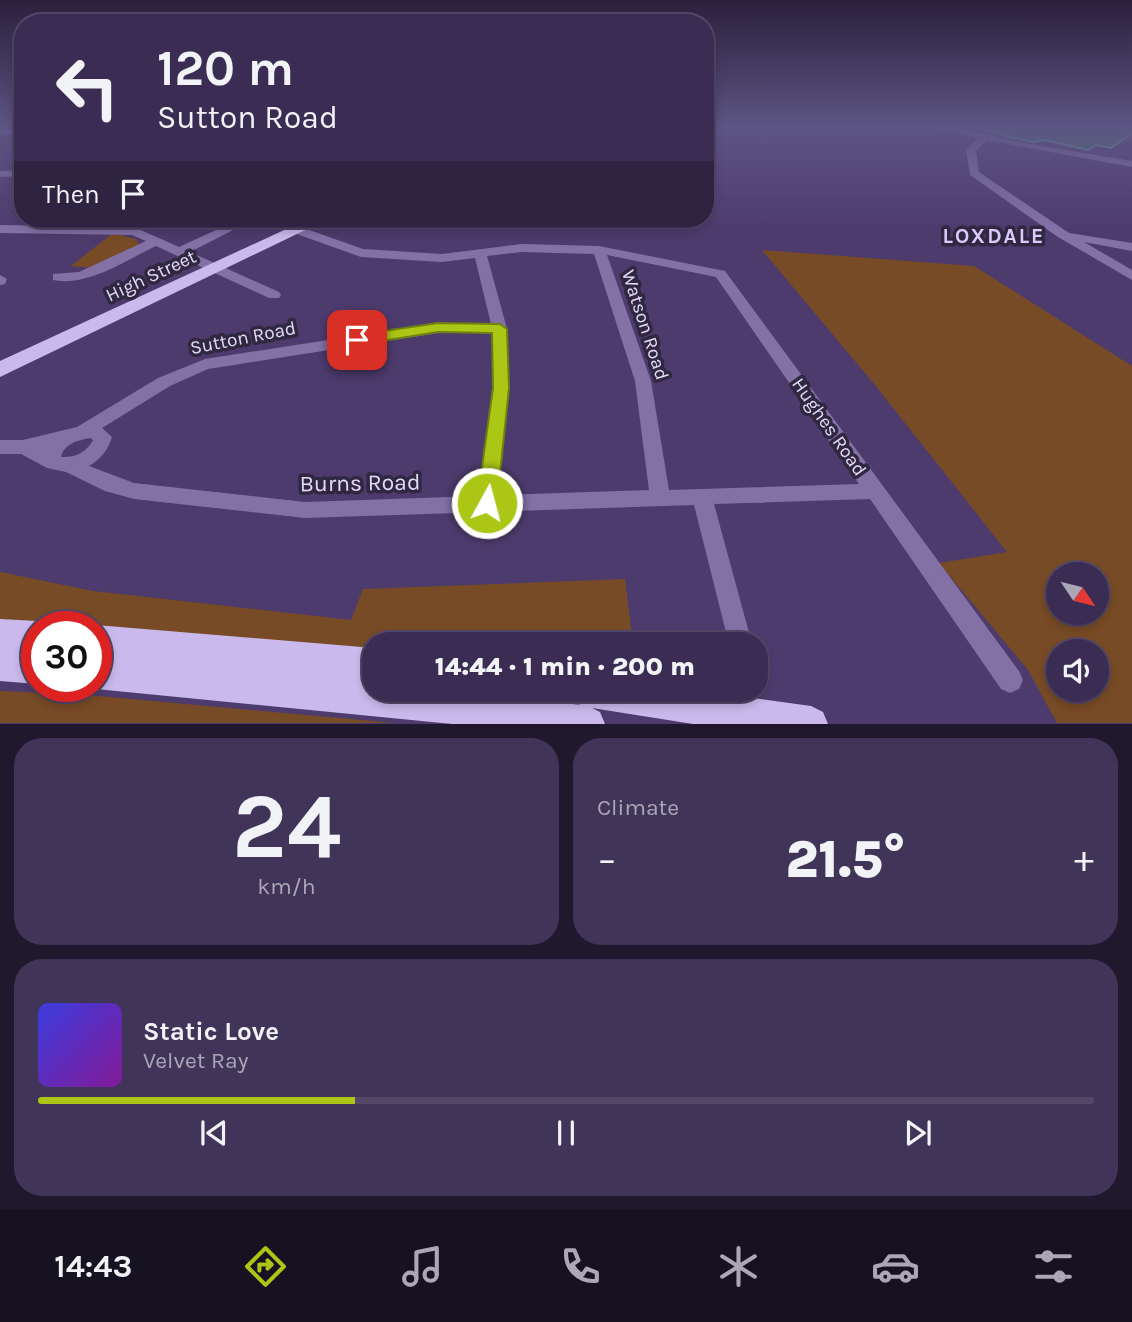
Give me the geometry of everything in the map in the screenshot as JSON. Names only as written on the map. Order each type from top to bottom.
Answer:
[{"type":"highway","name":"High Street","points":[[0,370],[302,228]]},
{"type":"highway","points":[[0,635],[21,636]]},
{"type":"highway","points":[[112,642],[362,663]]},
{"type":"highway","points":[[0,665],[21,667]]},
{"type":"highway","points":[[112,673],[404,700],[588,723]]},
{"type":"highway","points":[[667,702],[811,723]]},
{"type":"street","points":[[972,161],[974,173],[1062,234],[1132,276]]},
{"type":"street","points":[[1114,161],[1132,164]]},
{"type":"street","points":[[179,252],[230,228]]},
{"type":"street","points":[[0,229],[124,230],[156,241],[214,270],[274,295]]},
{"type":"street","name":"Hughes Road","points":[[298,230],[361,253],[442,258],[553,247],[598,250],[720,274],[1010,680]]},
{"type":"street","points":[[1062,234],[1132,247]]},
{"type":"street","points":[[58,277],[81,276],[156,241]]},
{"type":"street","name":"Watson Road","points":[[598,250],[643,381],[660,497]]},
{"type":"street","points":[[480,254],[500,329],[501,388],[487,503]]},
{"type":"street","name":"Sutton Road","points":[[77,434],[179,373],[223,360],[438,328],[500,329]]},
{"type":"street","name":"Sutton Road","points":[[101,443],[129,404]]},
{"type":"street","points":[[0,447],[23,447],[77,434],[99,433],[102,480]]},
{"type":"street","points":[[77,434],[55,448],[60,462],[87,458],[101,443]]},
{"type":"street","name":"Burns Road","points":[[23,447],[134,491],[305,510],[874,491]]},
{"type":"street","points":[[702,497],[737,632]]},
{"type":"shaded area","points":[[113,233],[136,239],[139,245],[93,268],[71,266]]},
{"type":"shaded area","points":[[762,250],[974,266],[1132,366],[1132,723],[1057,723],[1028,670],[939,563],[1007,552],[875,385]]},
{"type":"shaded area","points":[[0,572],[93,591],[351,620],[363,589],[625,579],[632,632],[362,632],[362,648],[112,630],[112,611],[21,611],[21,624],[0,624]]},
{"type":"shaded area","points":[[0,691],[21,692],[21,702],[112,702],[112,697],[394,723],[0,723]]},
{"type":"district","name":"LOXDALE","points":[[994,236]]},
{"type":"route","points":[[357,340],[438,328],[500,329],[501,388],[487,503]]}]
